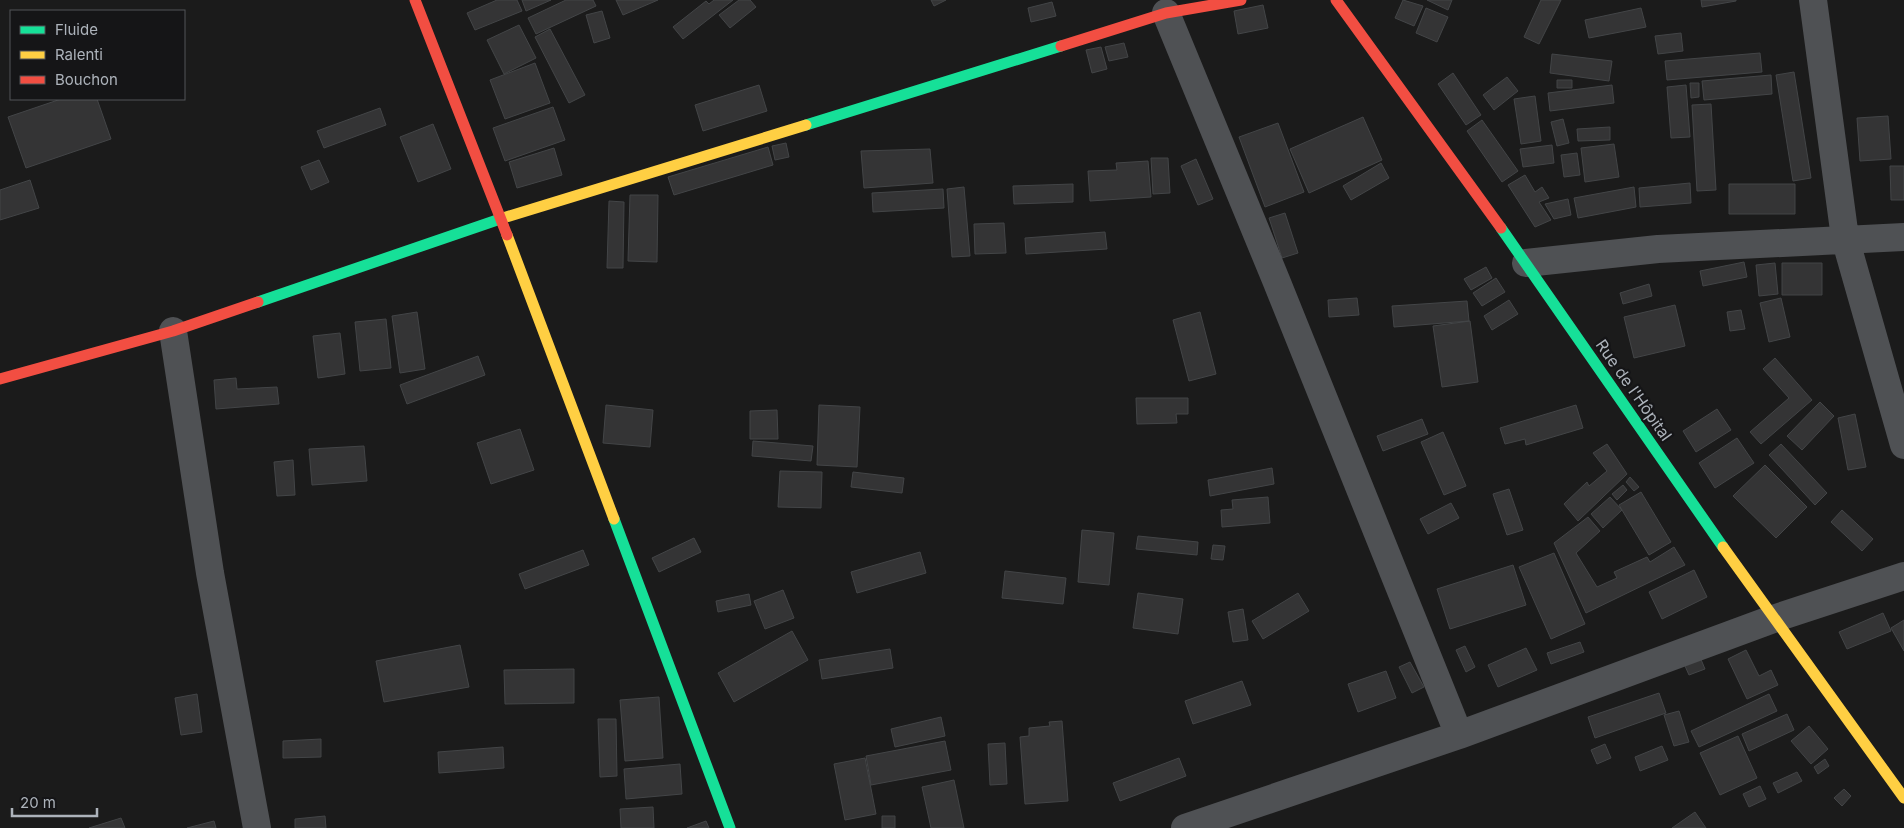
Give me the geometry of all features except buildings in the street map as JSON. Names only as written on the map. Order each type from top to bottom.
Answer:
[{"type":"street","points":[[415,0],[501,219],[730,828]]},
{"type":"street","points":[[0,379],[173,331],[501,219],[1166,14],[1241,0]]},
{"type":"street","name":"Rue de l'Hôpital","points":[[1336,0],[1526,263],[1773,620],[1904,798]]},
{"type":"street","points":[[1813,0],[1845,238],[1904,445]]},
{"type":"street","points":[[1166,14],[1276,280],[1459,735]]},
{"type":"street","points":[[1526,263],[1658,249],[1845,238],[1904,237]]},
{"type":"street","points":[[173,331],[210,573],[258,828]]},
{"type":"street","points":[[1185,828],[1459,735],[1773,620],[1904,576]]},
{"type":"traffic: fast","points":[[806,125],[1061,46]]},
{"type":"traffic: fast","points":[[258,302],[503,218]]},
{"type":"traffic: fast","points":[[1501,228],[1723,547]]},
{"type":"traffic: fast","points":[[614,519],[730,828]]},
{"type":"traffic: slow","points":[[503,218],[806,125]]},
{"type":"traffic: slow","points":[[507,235],[614,519]]},
{"type":"traffic: slow","points":[[1723,547],[1904,798]]},
{"type":"traffic: jam","points":[[415,0],[507,235]]},
{"type":"traffic: jam","points":[[1061,46],[1166,13],[1241,0]]},
{"type":"traffic: jam","points":[[1336,0],[1501,228]]},
{"type":"traffic: jam","points":[[0,379],[173,331],[258,302]]}]
